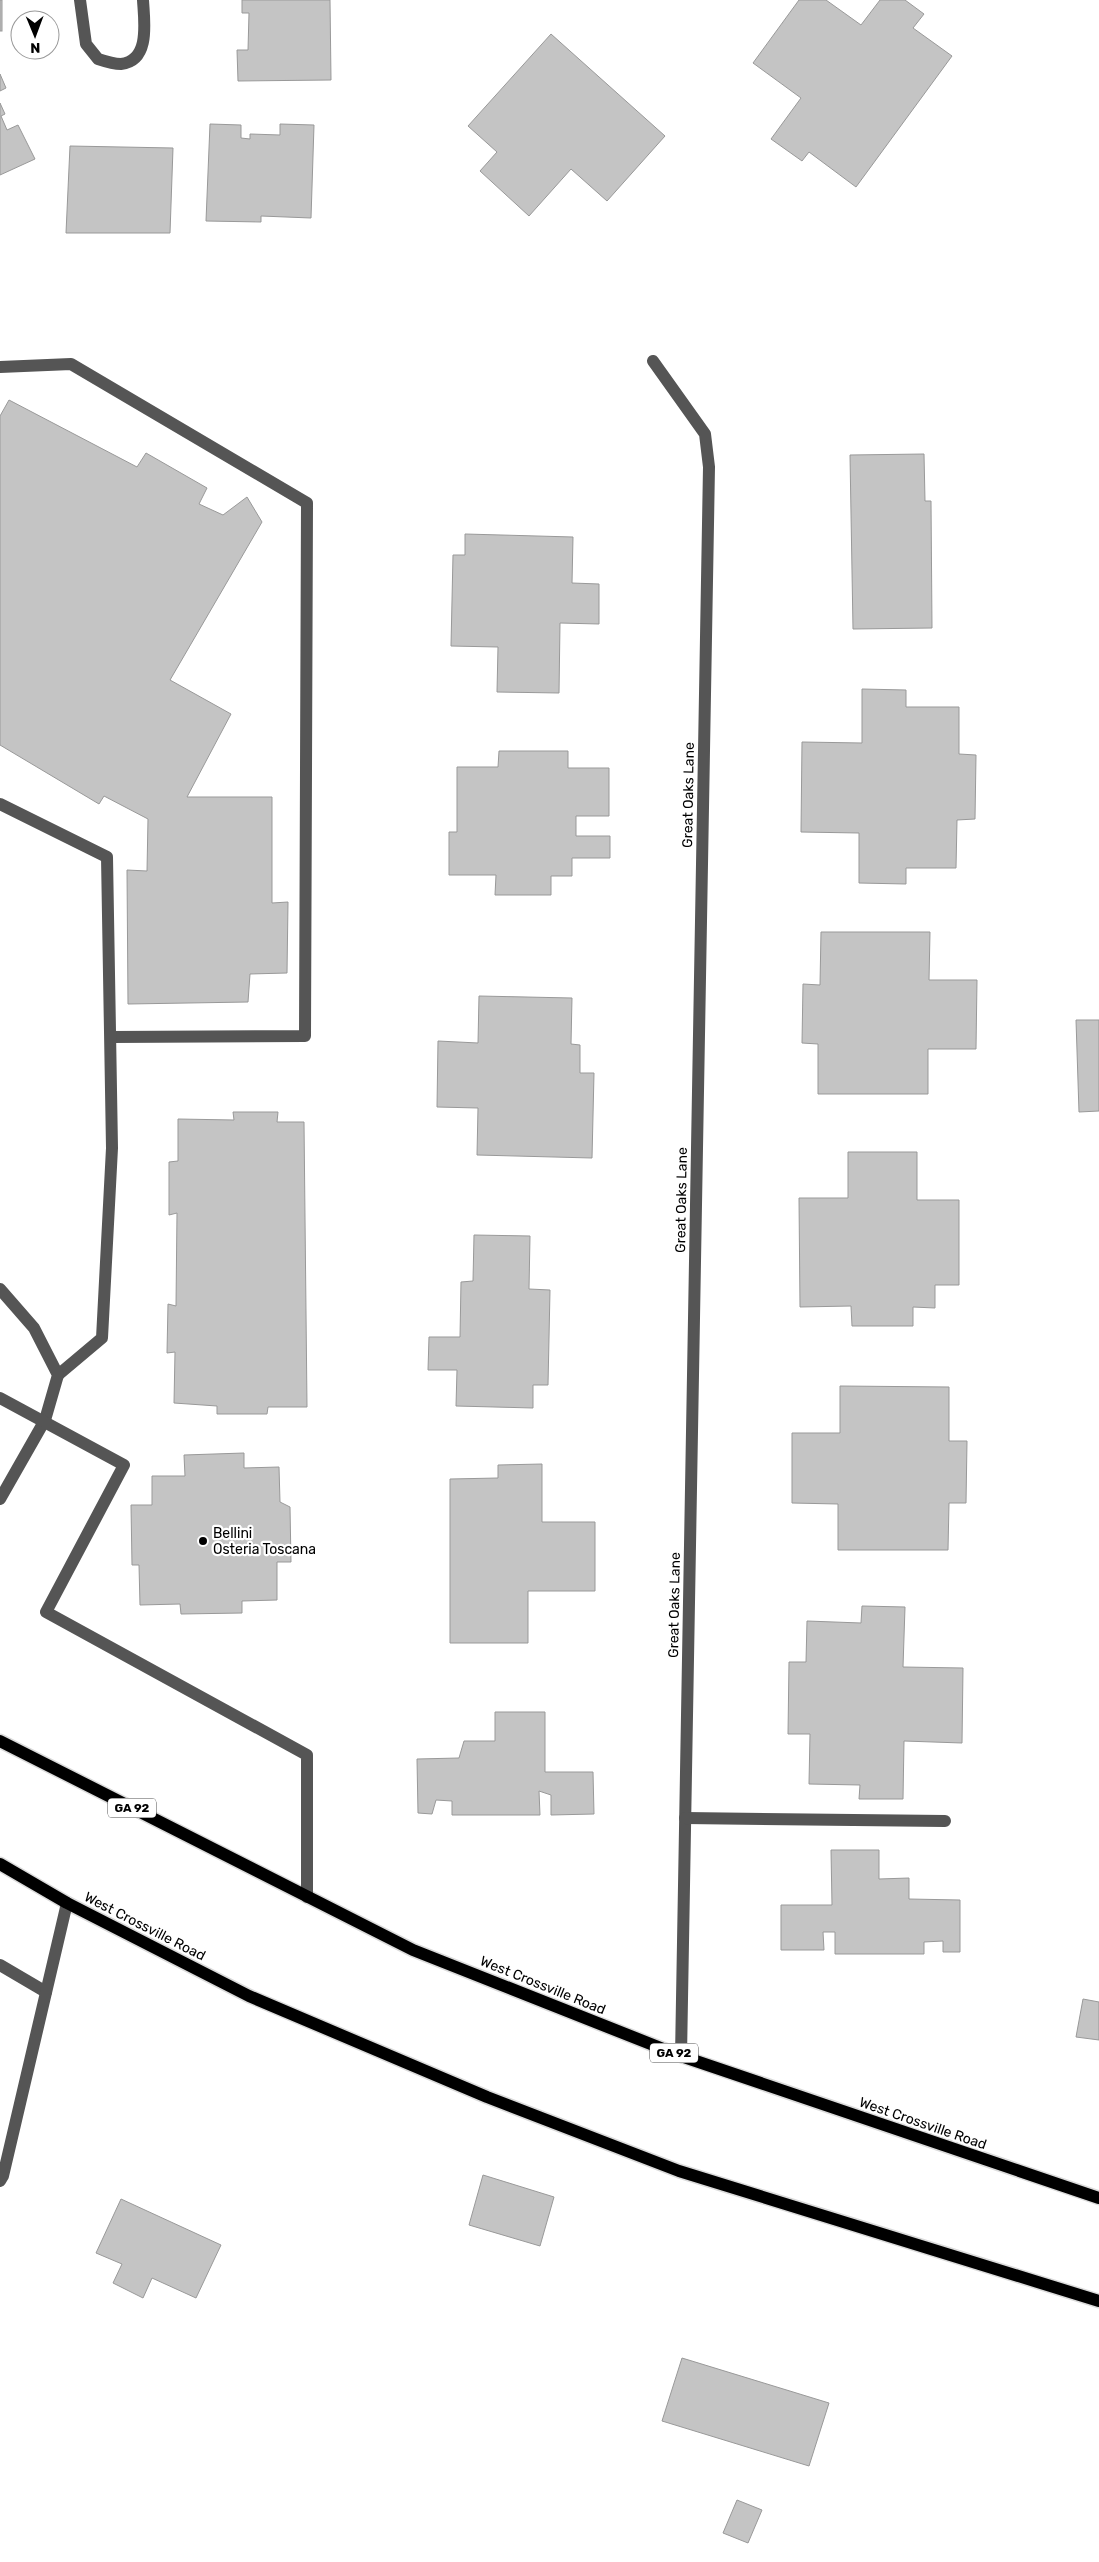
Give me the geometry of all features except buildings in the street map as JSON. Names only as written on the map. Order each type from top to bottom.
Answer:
[{"type":"main road","name":"West Crossville Road","points":[[0,1741],[413,1950],[681,2056],[1099,2198]]},
{"type":"main road","name":"West Crossville Road","points":[[0,1864],[67,1903],[249,1996],[487,2096],[661,2164],[1099,2301]]},
{"type":"street","points":[[80,0],[86,44],[98,59],[122,64],[135,57],[145,39],[143,0]]},
{"type":"street","name":"Great Oaks Lane","points":[[653,361],[705,434],[709,467],[681,2056]]},
{"type":"street","points":[[0,367],[71,364],[307,503],[306,1036],[110,1037]]},
{"type":"street","points":[[0,804],[107,857],[112,1148],[102,1338],[58,1375],[45,1420],[0,1499]]},
{"type":"street","points":[[0,1289],[34,1328],[58,1375]]},
{"type":"street","points":[[0,1398],[45,1420],[124,1465],[46,1612],[308,1755],[307,1897]]},
{"type":"street","points":[[685,1818],[945,1821]]},
{"type":"street","points":[[0,2181],[3,2176],[67,1903]]},
{"type":"street","points":[[0,1965],[46,1992]]},
{"type":"place","name":"Bellini Osteria Toscana","points":[[203,1541]]}]
